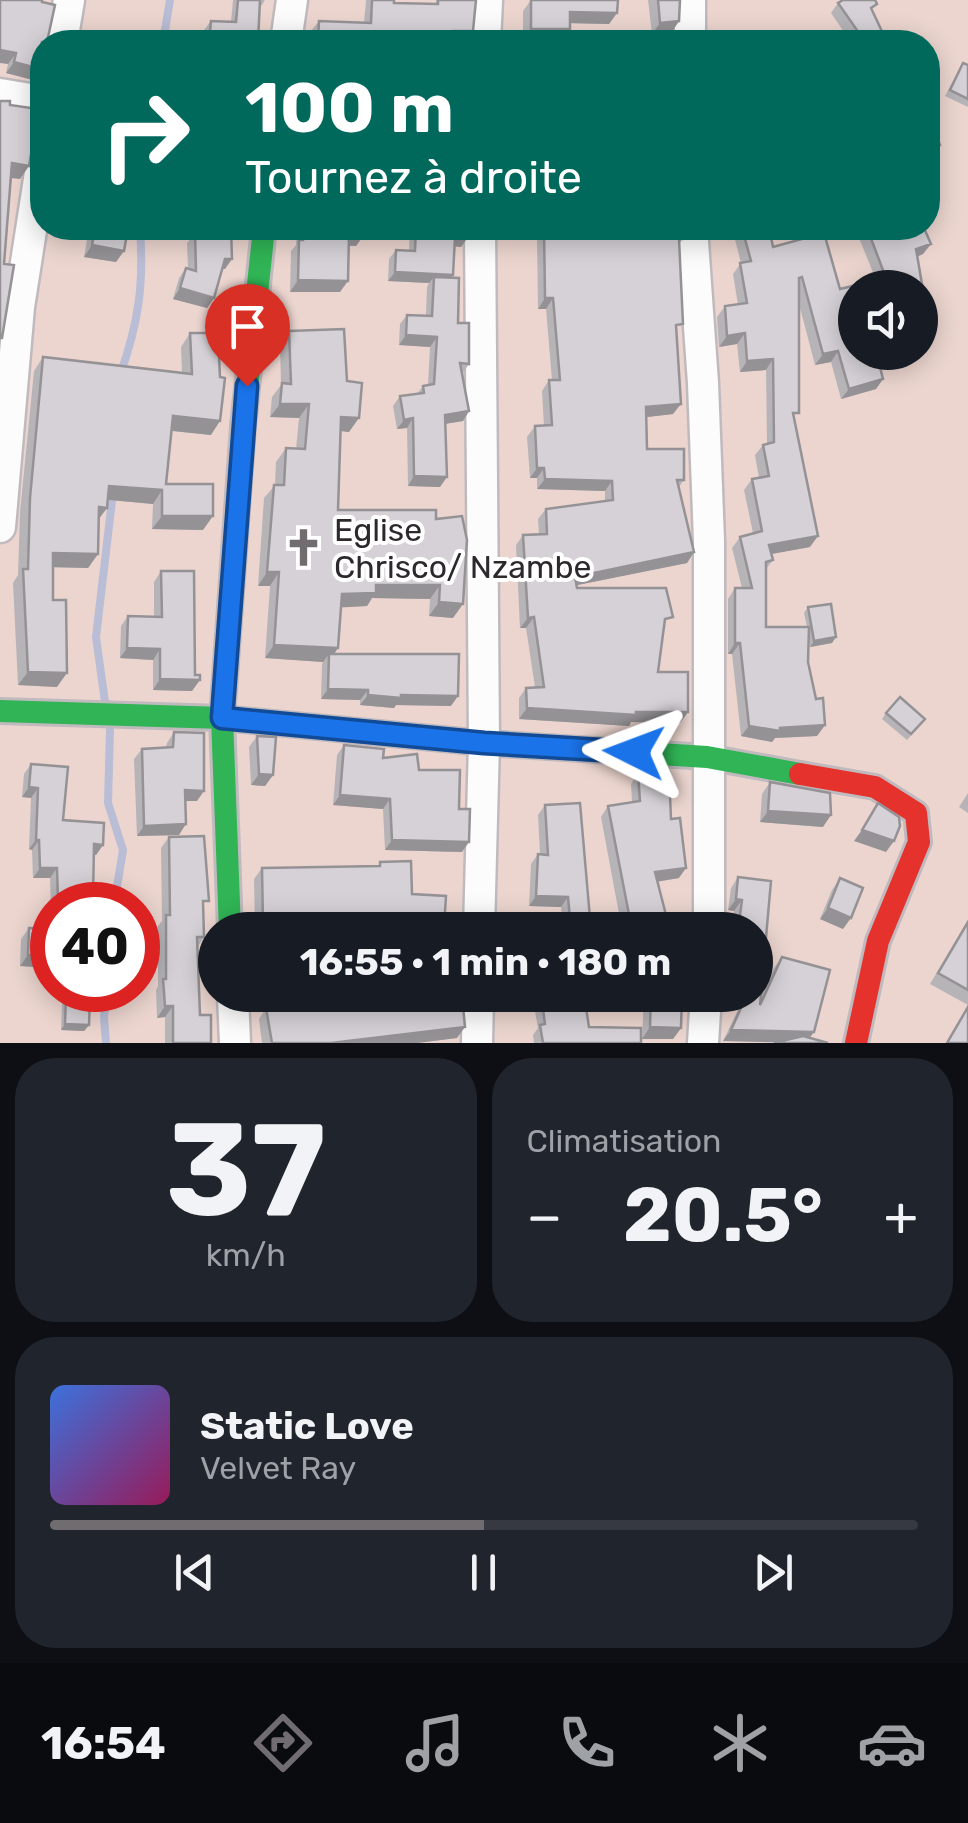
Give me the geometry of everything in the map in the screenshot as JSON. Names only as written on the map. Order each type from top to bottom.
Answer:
[{"type":"street","points":[[64,30],[69,0]]},
{"type":"street","points":[[288,30],[292,0]]},
{"type":"street","points":[[486,30],[487,0]]},
{"type":"street","points":[[690,0],[690,30]]},
{"type":"street","points":[[0,94],[30,99]]},
{"type":"street","points":[[0,527],[18,307],[30,234]]},
{"type":"street","points":[[229,912],[222,718],[243,426],[263,240]]},
{"type":"street","points":[[479,912],[484,743],[480,240]]},
{"type":"street","points":[[693,240],[709,542],[709,912]]},
{"type":"street","points":[[0,711],[222,718],[484,743],[707,756],[875,786],[916,812],[918,842],[878,941],[856,1043]]},
{"type":"street","points":[[234,1012],[235,1043]]},
{"type":"street","points":[[477,1043],[478,1012]]},
{"type":"street","points":[[703,1043],[705,1012]]},
{"type":"shaded area","points":[[0,0],[968,0],[968,1043],[0,1043]]},
{"type":"building","points":[[0,0],[42,0],[55,5],[50,30],[30,30],[30,66],[14,62],[16,53],[0,50]]},
{"type":"building","points":[[238,0],[260,0],[259,30],[210,30],[211,21],[236,22]]},
{"type":"building","points":[[372,0],[438,4],[438,0],[476,0],[473,30],[319,30],[319,21],[371,23]]},
{"type":"building","points":[[531,0],[618,0],[617,13],[570,12],[570,29],[531,29]]},
{"type":"building","points":[[658,0],[680,0],[679,21],[660,23]]},
{"type":"building","points":[[875,0],[877,4],[871,8],[881,30],[857,30],[838,3]]},
{"type":"building","points":[[963,63],[968,65],[968,99],[950,90]]},
{"type":"building","points":[[0,101],[10,101],[10,105],[30,108],[30,160],[29,166],[12,163],[4,264],[14,265],[0,338]]},
{"type":"building","points":[[93,240],[126,240],[124,251],[92,245]]},
{"type":"building","points":[[195,240],[231,240],[232,259],[225,259],[214,298],[180,288],[186,268],[196,271]]},
{"type":"building","points":[[299,240],[349,240],[348,281],[298,280]]},
{"type":"building","points":[[415,240],[455,240],[453,275],[395,272],[396,250],[415,251]]},
{"type":"building","points":[[544,240],[679,240],[683,324],[676,325],[681,404],[646,407],[647,449],[684,449],[684,480],[677,480],[694,552],[575,577],[577,588],[666,588],[673,617],[665,619],[658,672],[688,672],[688,712],[636,715],[527,708],[526,688],[544,687],[534,617],[528,618],[523,535],[547,534],[546,509],[613,500],[612,481],[545,479],[544,468],[537,468],[535,426],[552,425],[549,380],[560,380],[553,298],[545,298]]},
{"type":"building","points":[[745,240],[772,240],[773,247],[798,240],[826,240],[838,282],[838,351],[823,354],[802,277],[799,278],[799,413],[793,413],[818,536],[769,545],[773,560],[766,562],[766,627],[809,627],[808,662],[816,699],[823,698],[825,725],[780,731],[749,726],[740,643],[735,643],[735,588],[752,588],[740,537],[762,531],[752,479],[769,476],[763,445],[774,442],[773,359],[747,361],[745,333],[727,336],[725,306],[747,303],[740,263],[751,261]]},
{"type":"building","points":[[872,240],[929,240],[931,244],[916,249],[920,270],[883,270]]},
{"type":"building","points":[[434,277],[459,278],[458,323],[469,323],[469,364],[460,363],[469,411],[445,415],[447,477],[414,476],[413,418],[404,420],[400,396],[424,393],[423,386],[434,384],[437,337],[406,335],[407,315],[432,316]]},
{"type":"building","points":[[344,329],[347,381],[362,383],[359,418],[341,417],[338,510],[436,510],[436,519],[462,516],[467,540],[463,604],[439,602],[440,585],[376,585],[376,593],[342,594],[338,648],[274,645],[279,572],[267,572],[274,485],[284,485],[286,448],[305,449],[309,404],[280,404],[282,383],[291,384],[289,331]]},
{"type":"building","points":[[190,333],[218,333],[220,377],[225,378],[220,421],[173,416],[166,484],[213,484],[213,516],[162,516],[162,490],[109,486],[107,508],[99,507],[98,554],[53,553],[53,600],[66,600],[67,673],[28,672],[23,569],[28,569],[30,498],[43,357],[192,374]]},
{"type":"building","points":[[844,370],[881,370],[883,379],[849,389]]},
{"type":"building","points":[[161,571],[194,571],[195,675],[200,675],[200,680],[160,679],[160,649],[127,648],[128,616],[162,617]]},
{"type":"building","points":[[831,604],[836,637],[814,641],[808,607]]},
{"type":"building","points":[[329,654],[459,654],[458,696],[401,698],[368,695],[368,690],[328,689]]},
{"type":"building","points":[[900,697],[925,719],[911,734],[886,713]]},
{"type":"building","points":[[174,732],[204,733],[204,791],[185,790],[186,824],[144,826],[142,749],[173,747]]},
{"type":"building","points":[[257,736],[276,737],[273,775],[259,774]]},
{"type":"building","points":[[344,745],[384,749],[383,758],[417,754],[419,770],[460,770],[459,809],[470,809],[469,842],[392,840],[390,799],[340,795]]},
{"type":"building","points":[[31,764],[68,767],[63,820],[104,823],[103,845],[94,844],[93,882],[57,882],[57,868],[40,868],[36,840],[38,788],[29,787]]},
{"type":"building","points":[[669,772],[671,819],[680,818],[686,868],[655,872],[665,912],[629,912],[608,806],[640,801],[638,773]]},
{"type":"building","points":[[770,782],[830,793],[831,815],[768,811]]},
{"type":"building","points":[[580,803],[589,912],[569,912],[568,897],[536,896],[538,854],[548,855],[545,805]]},
{"type":"building","points":[[878,803],[899,817],[894,841],[862,830]]},
{"type":"building","points":[[204,836],[209,901],[203,901],[203,912],[198,912],[198,1012],[211,1015],[211,1043],[173,1043],[173,1006],[165,1006],[169,837]]},
{"type":"building","points":[[411,861],[412,894],[446,896],[445,912],[263,912],[262,868],[380,866],[380,862]]},
{"type":"building","points":[[738,877],[771,881],[768,912],[740,912],[742,900],[736,899]]},
{"type":"building","points":[[840,878],[863,888],[851,918],[828,908]]},
{"type":"building","points":[[968,922],[968,990],[938,973]]},
{"type":"building","points":[[782,957],[830,970],[814,1032],[731,1030],[739,1012],[773,1012],[773,977]]},
{"type":"building","points":[[968,1007],[968,1043],[947,1043]]},
{"type":"building","points":[[65,1012],[89,1012],[89,1025],[65,1024]]},
{"type":"building","points":[[267,1012],[464,1012],[465,1027],[331,1043],[272,1043]]},
{"type":"building","points":[[543,1012],[587,1012],[589,1027],[641,1028],[641,1043],[543,1043],[540,1025],[545,1024]]},
{"type":"building","points":[[650,1012],[681,1012],[681,1028],[650,1027]]},
{"type":"building","points":[[803,1036],[828,1043],[774,1043]]},
{"type":"waterway","points":[[165,30],[170,0]]},
{"type":"waterway","points":[[120,375],[139,302],[140,240]]},
{"type":"waterway","points":[[105,702],[96,637],[113,492]]},
{"type":"waterway","points":[[110,730],[108,803],[123,850],[118,882]]},
{"type":"waterway","points":[[105,1012],[106,1043]]},
{"type":"traffic: fast","points":[[229,912],[222,718],[243,426],[263,240]]},
{"type":"traffic: fast","points":[[0,711],[222,718],[484,743],[707,757],[800,774]]},
{"type":"traffic: jam","points":[[800,774],[875,787],[916,813],[919,842],[878,941],[856,1043]]},
{"type":"place","name":"Eglise Chrisco/ Nzambe","points":[[304,548]]},
{"type":"route","points":[[247,386],[222,718],[484,743],[634,752]]}]
